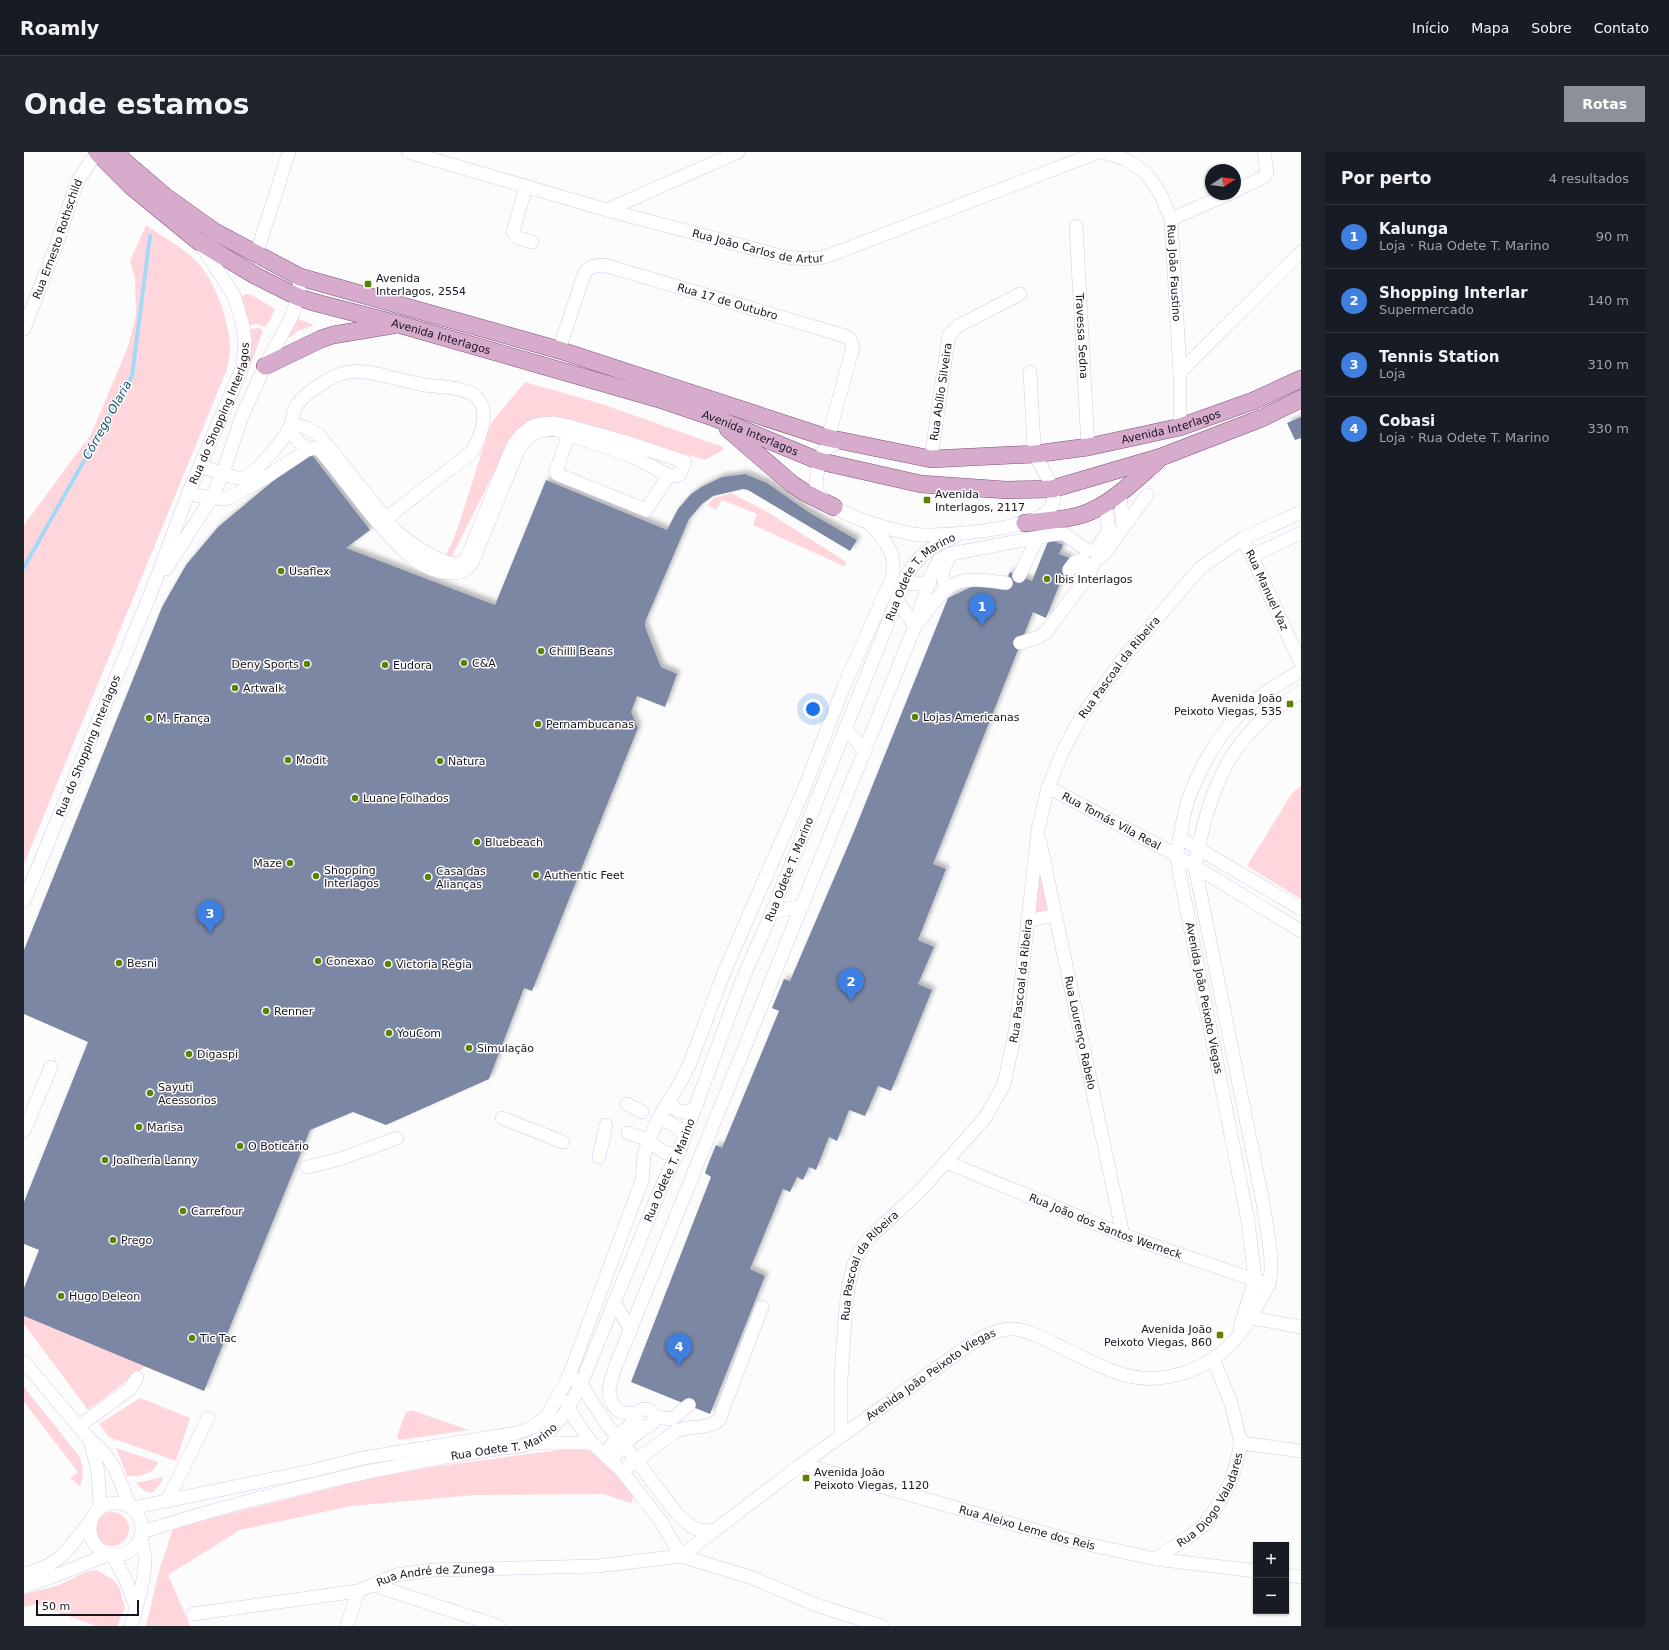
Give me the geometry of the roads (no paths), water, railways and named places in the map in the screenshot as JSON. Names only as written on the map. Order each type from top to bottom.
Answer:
[{"type":"main road","name":"Avenida Interlagos","points":[[97,152],[131,186],[198,241],[256,276],[298,297],[398,324],[659,399],[715,418],[818,461],[921,484],[1006,490],[1052,489],[1161,457],[1262,418],[1301,399]]},
{"type":"main road","name":"Avenida Interlagos","points":[[116,152],[124,161],[166,197],[215,232],[300,278],[559,350],[835,440],[931,459],[1035,454],[1088,447],[1180,427],[1253,401],[1301,379]]},
{"type":"main road","points":[[265,366],[327,337],[398,324]]},
{"type":"main road","points":[[715,418],[792,484],[804,492],[834,507]]},
{"type":"main road","points":[[1025,523],[1073,517],[1084,514],[1120,493],[1161,457]]},
{"type":"street","name":"Rua Ernesto Rothschild","points":[[24,330],[56,246],[75,188],[97,152]]},
{"type":"street","points":[[256,255],[289,152]]},
{"type":"street","name":"Rua João Carlos de Artur","points":[[408,152],[607,210],[797,259],[825,258],[1099,152]]},
{"type":"street","points":[[607,210],[738,152]]},
{"type":"street","name":"Rua João Faustino","points":[[1103,152],[1125,159],[1146,172],[1161,195],[1171,219],[1180,372],[1180,427]]},
{"type":"street","points":[[1241,189],[1264,178],[1266,173],[1264,152]]},
{"type":"street","points":[[526,186],[513,232],[518,238],[532,242]]},
{"type":"street","points":[[1171,219],[1215,200]]},
{"type":"street","name":"Travessa Sedna","points":[[1076,226],[1088,447]]},
{"type":"street","name":"Rua do Shopping Interlagos","points":[[24,901],[152,590],[188,494],[243,366],[245,341],[242,322],[234,296],[198,241]]},
{"type":"street","points":[[1180,372],[1301,252]]},
{"type":"street","name":"Rua 17 de Outubro","points":[[559,350],[585,272],[590,267],[597,265],[604,265],[845,336],[850,339],[853,347],[835,440]]},
{"type":"street","name":"Rua do Shopping Interlagos","points":[[152,590],[212,497],[223,473],[242,416],[265,366],[292,316],[298,297],[300,278]]},
{"type":"street","name":"Rua Abílio Silveira","points":[[931,459],[949,335],[958,326],[1020,294]]},
{"type":"street","points":[[201,466],[240,478],[248,476],[262,465],[290,427],[297,404],[328,380],[338,375],[350,372],[373,374],[410,383],[465,390],[476,396],[482,403],[482,428],[472,452],[383,522]]},
{"type":"street","points":[[835,440],[822,451],[818,461],[816,483],[817,490],[819,494],[834,507],[870,524],[914,534],[959,534],[1025,523],[1044,515],[1050,510],[1053,503],[1052,489],[1035,454],[1030,372]]},
{"type":"street","points":[[188,494],[224,499],[234,496],[265,478],[307,450],[314,448],[320,450],[383,522],[408,541],[432,556],[458,563],[470,559],[519,448],[526,439],[534,433],[552,429],[634,457],[664,473],[677,476],[682,470],[685,462],[626,442],[565,425],[553,423],[540,424],[531,427],[521,435],[514,444],[505,464],[470,559]]},
{"type":"street","points":[[290,427],[307,450]]},
{"type":"street","points":[[290,427],[305,427],[319,435],[383,522]]},
{"type":"street","points":[[568,434],[556,471],[557,474],[646,510],[664,473],[662,464],[670,457]]},
{"type":"street","points":[[1120,493],[1123,528]]},
{"type":"street","points":[[1069,570],[1075,562],[1105,553],[1147,495]]},
{"type":"street","points":[[1020,643],[1039,637],[1046,632],[1088,576],[1091,556],[1109,530],[1105,503]]},
{"type":"street","name":"Rua Pascoal da Ribeira","points":[[841,1436],[841,1378],[844,1319],[848,1288],[854,1264],[860,1251],[870,1237],[918,1193],[985,1118],[1004,1084],[1016,1028],[1038,830],[1048,787],[1064,749],[1081,717],[1125,656],[1200,568],[1242,539],[1301,512]]},
{"type":"street","name":"Rua Odete T. Marino","points":[[131,1507],[311,1471],[363,1458],[517,1433],[531,1428],[547,1416],[568,1376],[638,1191],[642,1175],[644,1154],[657,1121],[690,1063],[725,970],[803,792],[844,686],[892,578],[894,569],[890,548],[870,524]]},
{"type":"street","points":[[1252,556],[1301,533]]},
{"type":"street","name":"Rua Odete T. Marino","points":[[142,1535],[207,1513],[356,1474],[414,1462],[531,1443],[554,1426],[569,1408],[581,1384],[661,1188],[680,1151],[694,1109],[743,978],[772,912],[904,583],[913,565],[928,549],[959,534]]},
{"type":"street","points":[[639,1420],[617,1409],[609,1394],[609,1386],[614,1370],[865,752],[915,626],[931,575],[939,560],[950,554],[1055,534],[1064,534],[1091,556]]},
{"type":"street","points":[[1020,576],[1038,537]]},
{"type":"street","name":"Rua Manuel Vaz","points":[[1242,539],[1252,556],[1301,664]]},
{"type":"street","points":[[947,588],[942,579],[942,575],[943,569],[950,554]]},
{"type":"street","points":[[915,626],[940,594],[951,585],[966,580],[976,579],[1006,583]]},
{"type":"street","points":[[904,583],[916,584],[930,582]]},
{"type":"street","points":[[897,600],[915,626]]},
{"type":"street","name":"Avenida João Peixoto Viegas","points":[[1213,1359],[1240,1327],[1255,1280],[1248,1221],[1176,855],[1186,806],[1196,780],[1209,753],[1225,728],[1271,688],[1301,671]]},
{"type":"street","name":"Avenida João Peixoto Viegas","points":[[681,1556],[802,1464],[972,1343],[1000,1330],[1015,1329],[1036,1336],[1118,1373],[1135,1377],[1152,1378],[1171,1376],[1195,1369],[1213,1359],[1229,1347],[1243,1332],[1252,1318],[1269,1284],[1271,1258],[1263,1203],[1194,867],[1204,818],[1214,788],[1230,758],[1248,734],[1270,712],[1301,692]]},
{"type":"street","points":[[846,728],[865,752]]},
{"type":"street","name":"Rua Tomás Vila Real","points":[[1048,787],[1176,855],[1301,931]]},
{"type":"street","name":"Rua Lourenço Rabelo","points":[[1038,830],[1123,1235]]},
{"type":"street","points":[[1180,838],[1301,909]]},
{"type":"street","points":[[772,912],[802,906]]},
{"type":"street","points":[[1028,921],[1056,915]]},
{"type":"street","points":[[24,1131],[51,1067]]},
{"type":"street","points":[[669,1100],[677,1111],[686,1112],[694,1109]]},
{"type":"street","points":[[627,1104],[642,1112]]},
{"type":"street","points":[[502,1118],[563,1142]]},
{"type":"street","points":[[657,1121],[671,1123],[680,1130],[684,1137]]},
{"type":"street","points":[[599,1157],[606,1125]]},
{"type":"street","points":[[628,1134],[649,1141],[662,1152],[671,1153],[680,1151]]},
{"type":"street","points":[[307,1167],[340,1159],[397,1138]]},
{"type":"street","name":"Rua João dos Santos Werneck","points":[[946,1162],[1123,1235],[1269,1284]]},
{"type":"street","points":[[614,1302],[631,1330]]},
{"type":"street","points":[[622,1471],[676,1431],[685,1428],[713,1425],[719,1420],[762,1307]]},
{"type":"street","points":[[1252,1318],[1301,1327]]},
{"type":"street","name":"Rua Diogo Valadares","points":[[1155,1559],[1190,1536],[1205,1524],[1230,1484],[1242,1443],[1231,1403],[1213,1359]]},
{"type":"street","points":[[24,1362],[90,1440],[103,1450],[120,1478],[131,1507],[141,1519],[145,1556],[144,1567],[136,1609],[131,1626]]},
{"type":"street","points":[[568,1376],[581,1384],[605,1422],[677,1514],[685,1522],[699,1530],[713,1531]]},
{"type":"street","points":[[79,1426],[130,1388],[137,1378]]},
{"type":"street","points":[[561,1391],[576,1421],[592,1443],[622,1471],[660,1520],[681,1556],[753,1578],[819,1606],[882,1626]]},
{"type":"street","points":[[608,1458],[639,1420],[644,1409],[647,1409],[652,1413],[654,1417],[672,1419],[689,1405]]},
{"type":"street","points":[[167,1501],[208,1418]]},
{"type":"street","points":[[90,1440],[98,1472],[100,1507]]},
{"type":"street","points":[[531,1443],[592,1443]]},
{"type":"street","points":[[1242,1443],[1301,1451]]},
{"type":"street","name":"Rua Aleixo Leme dos Reis","points":[[802,1464],[1069,1540],[1155,1559],[1253,1571]]},
{"type":"street","points":[[24,1574],[50,1566],[59,1559],[100,1507],[110,1503],[120,1502],[131,1507]]},
{"type":"street","points":[[91,1520],[91,1538],[96,1546],[110,1554],[121,1555],[130,1551],[138,1544],[142,1535]]},
{"type":"street","points":[[24,1587],[59,1575],[110,1554]]},
{"type":"street","points":[[110,1554],[125,1578],[136,1609]]},
{"type":"street","name":"Rua André de Zunega","points":[[193,1614],[358,1591],[396,1575],[433,1570],[598,1566],[681,1556]]},
{"type":"street","points":[[1289,1576],[1301,1578]]},
{"type":"street","points":[[374,1585],[498,1626]]},
{"type":"street","points":[[347,1626],[358,1591]]},
{"type":"waterway","name":"Córrego Olaria","points":[[24,567],[132,376],[150,236]]},
{"type":"place","name":"Avenida Interlagos, 2554","points":[[368,284]]},
{"type":"place","name":"Avenida Interlagos, 2117","points":[[927,500]]},
{"type":"place","name":"Usaflex","points":[[281,571]]},
{"type":"place","name":"Ibis Interlagos","points":[[1047,579]]},
{"type":"place","name":"Kalunga","points":[[982,626]]},
{"type":"place","name":"Chilli Beans","points":[[541,651]]},
{"type":"place","name":"C&A","points":[[464,663]]},
{"type":"place","name":"Deny Sports","points":[[307,664]]},
{"type":"place","name":"Eudora","points":[[385,665]]},
{"type":"place","name":"Artwalk","points":[[235,688]]},
{"type":"place","name":"Avenida João Peixoto Viegas, 535","points":[[1290,704]]},
{"type":"place","name":"Lojas Americanas","points":[[915,717]]},
{"type":"place","name":"M. França","points":[[149,718]]},
{"type":"place","name":"Pernambucanas","points":[[538,724]]},
{"type":"place","name":"Modit","points":[[288,760]]},
{"type":"place","name":"Natura","points":[[440,761]]},
{"type":"place","name":"Luane Folhados","points":[[355,798]]},
{"type":"place","name":"Bluebeach","points":[[477,842]]},
{"type":"place","name":"Maze","points":[[290,863]]},
{"type":"place","name":"Authentic Feet","points":[[536,875]]},
{"type":"place","name":"Shopping Interlagos","points":[[316,876]]},
{"type":"place","name":"Casa das Alianças","points":[[428,877]]},
{"type":"place","name":"Tennis Station","points":[[210,933]]},
{"type":"place","name":"Conexao","points":[[318,961]]},
{"type":"place","name":"Besni","points":[[119,963]]},
{"type":"place","name":"Victoria Régia","points":[[388,964]]},
{"type":"place","name":"Shopping Interlar","points":[[851,1001]]},
{"type":"place","name":"Renner","points":[[266,1011]]},
{"type":"place","name":"YouCom","points":[[389,1033]]},
{"type":"place","name":"Simulação","points":[[469,1048]]},
{"type":"place","name":"Digaspi","points":[[189,1054]]},
{"type":"place","name":"Sayuti Acessorios","points":[[150,1093]]},
{"type":"place","name":"Marisa","points":[[139,1127]]},
{"type":"place","name":"O Boticário","points":[[240,1146]]},
{"type":"place","name":"Joalheria Lanny","points":[[105,1160]]},
{"type":"place","name":"Carrefour","points":[[183,1211]]},
{"type":"place","name":"Prego","points":[[113,1240]]},
{"type":"place","name":"Hugo Deleon","points":[[61,1296]]},
{"type":"place","name":"Avenida João Peixoto Viegas, 860","points":[[1220,1335]]},
{"type":"place","name":"Tic Tac","points":[[192,1338]]},
{"type":"place","name":"Cobasi","points":[[679,1366]]},
{"type":"place","name":"Avenida João Peixoto Viegas, 1120","points":[[806,1478]]}]
